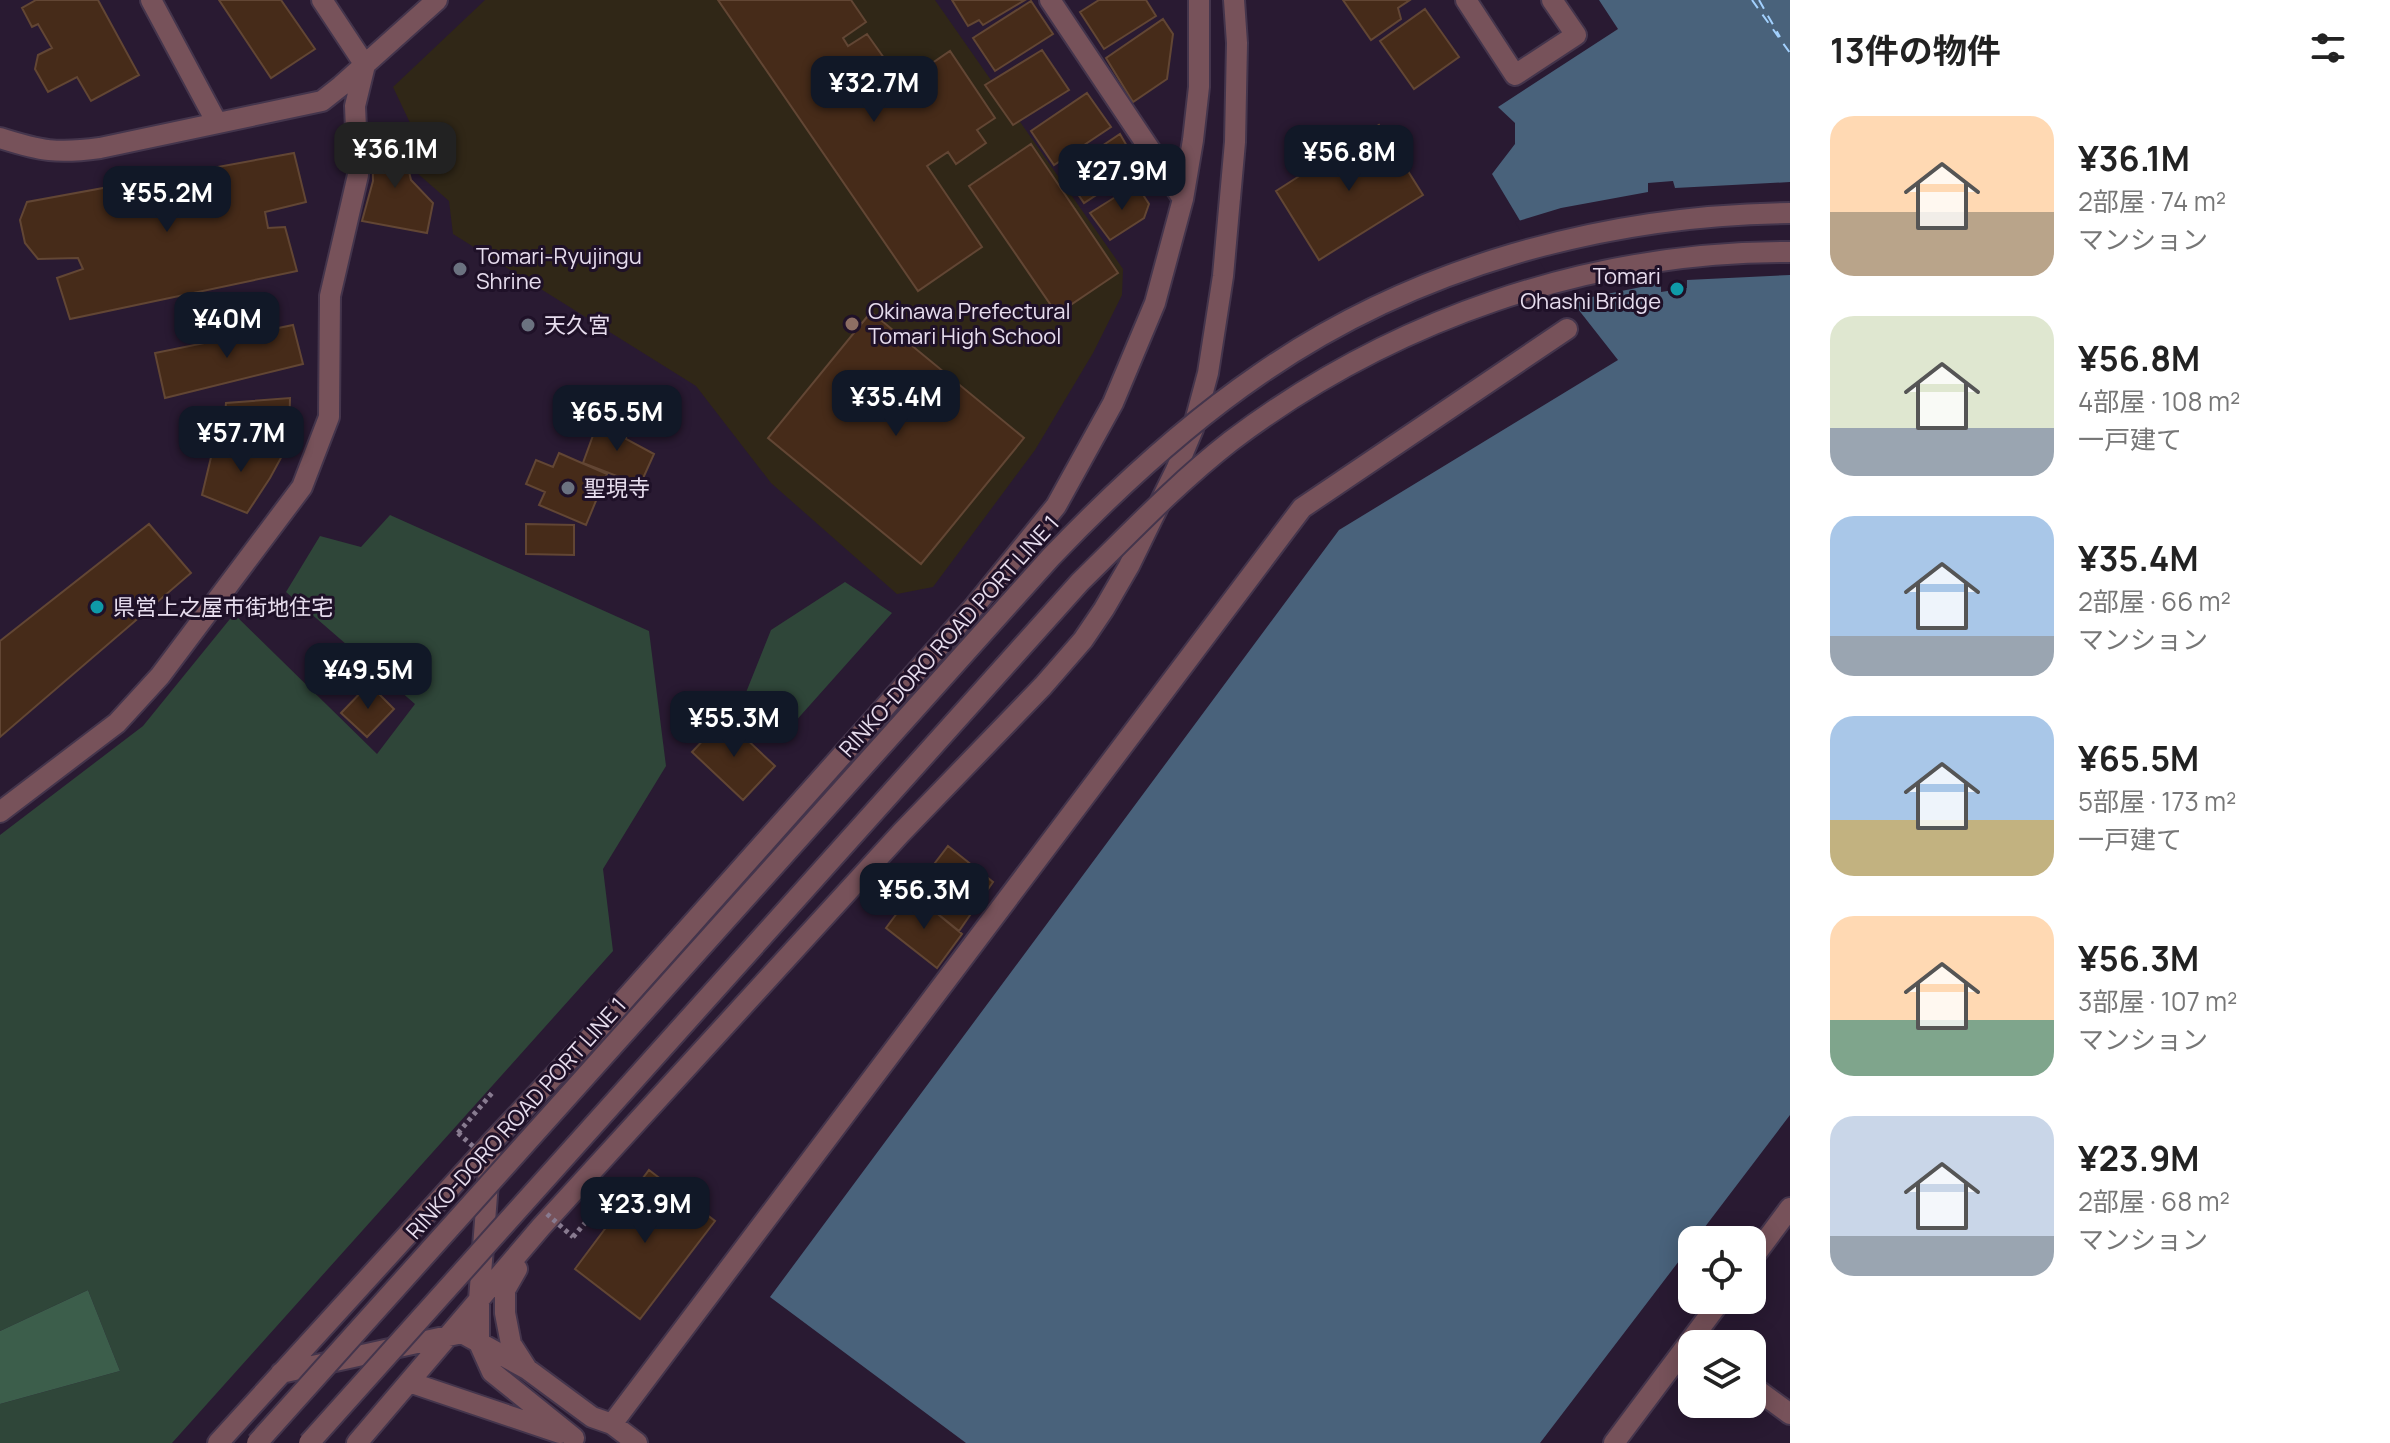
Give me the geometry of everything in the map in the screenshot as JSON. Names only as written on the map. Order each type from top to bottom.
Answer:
[{"type":"street","points":[[151,0],[217,123]]},
{"type":"street","points":[[0,812],[117,723],[150,687],[302,487],[329,417],[330,296],[358,175],[355,106],[365,65],[322,0]]},
{"type":"street","points":[[0,138],[41,151],[70,152],[322,101],[437,0]]},
{"type":"street","points":[[1050,0],[1183,199]]},
{"type":"street","points":[[218,1443],[601,1026],[974,607],[1056,506],[1113,403],[1155,303],[1183,199],[1199,87],[1199,0]]},
{"type":"street","points":[[357,1443],[541,1227],[901,833],[1043,686],[1083,640],[1129,566],[1187,443],[1208,373],[1223,276],[1235,142],[1237,43],[1234,0]]},
{"type":"street","points":[[1466,0],[1515,75],[1576,35],[1552,0]]},
{"type":"street","name":"RINKO-DORO ROAD PORT LINE 1","points":[[257,1443],[1051,557],[1101,505],[1200,419],[1260,374],[1334,329],[1415,290],[1497,259],[1616,228],[1747,213],[1790,213]]},
{"type":"street","points":[[309,1443],[1080,582],[1169,494],[1228,443],[1346,365],[1455,314],[1563,281],[1672,258],[1790,252]]},
{"type":"street","points":[[612,1424],[1302,508],[1567,329]]},
{"type":"street","points":[[491,1143],[479,1300],[479,1343],[492,1372],[573,1440]]},
{"type":"street","points":[[1766,1240],[1790,1208]]},
{"type":"street","points":[[527,1369],[511,1344],[505,1313],[505,1290],[541,1227]]},
{"type":"street","points":[[281,1373],[462,1333],[527,1369],[592,1417],[612,1424],[637,1443]]},
{"type":"street","points":[[1614,1443],[1678,1361]]},
{"type":"street","points":[[409,1382],[573,1440]]},
{"type":"street","points":[[1766,1396],[1790,1414]]},
{"type":"path","points":[[458,1133],[492,1093]]},
{"type":"path","points":[[573,1237],[612,1191]]},
{"type":"shaded area","name":"Okinawa Prefectural Tomari High School","points":[[485,0],[935,0],[1123,269],[1122,295],[1093,353],[1035,450],[933,587],[897,594],[771,483],[696,386],[453,234],[449,201],[416,172],[404,135],[411,125],[393,87]]},
{"type":"green space","points":[[390,515],[649,631],[666,766],[603,869],[613,951],[172,1443],[0,1443],[0,1404],[120,1371],[88,1290],[0,1331],[0,835],[143,726],[234,614],[377,754],[415,704],[286,592],[320,536],[361,547]]},
{"type":"green space","points":[[845,582],[892,613],[777,742],[739,710],[771,630]]},
{"type":"green space","points":[[88,1290],[120,1371],[0,1404],[0,1331]]},
{"type":"water","points":[[1599,0],[1790,0],[1790,1115],[1706,1226],[1678,1226],[1678,1262],[1540,1443],[966,1443],[770,1297],[1339,530],[1618,360],[1556,281],[1492,174],[1515,144],[1515,123],[1498,107],[1618,29]]},
{"type":"pier","points":[[1673,181],[1675,188],[1790,182],[1790,275],[1687,280],[1687,288],[1661,292],[1661,283],[1567,302],[1515,222],[1561,208],[1648,192],[1648,183]]},
{"type":"building","points":[[36,0],[98,0],[139,75],[91,101],[77,77],[48,92],[35,69],[38,55],[52,48],[38,24],[32,27],[22,8]]},
{"type":"building","points":[[219,0],[281,0],[315,49],[271,78]]},
{"type":"building","points":[[718,0],[851,0],[866,22],[843,38],[848,46],[867,34],[889,65],[865,81],[878,100],[950,51],[995,118],[977,130],[986,143],[956,164],[948,152],[927,166],[982,247],[918,291]]},
{"type":"building","points":[[952,0],[1025,0],[983,25],[979,20],[968,26]]},
{"type":"building","points":[[1099,0],[1146,0],[1156,16],[1104,49],[1080,12]]},
{"type":"building","points":[[1343,0],[1410,0],[1398,8],[1401,19],[1371,40]]},
{"type":"building","points":[[1031,1],[1053,34],[995,71],[973,38]]},
{"type":"building","points":[[1425,9],[1459,57],[1414,89],[1380,41]]},
{"type":"building","points":[[1163,19],[1173,34],[1167,79],[1133,102],[1106,58]]},
{"type":"building","points":[[1042,50],[1069,90],[1013,125],[985,85]]},
{"type":"building","points":[[1087,93],[1111,127],[1054,165],[1031,131]]},
{"type":"building","points":[[1379,125],[1423,195],[1319,260],[1276,191]]},
{"type":"building","points":[[1120,134],[1139,167],[1084,203],[1063,172]]},
{"type":"building","points":[[400,135],[411,180],[433,203],[427,233],[362,221],[373,181],[372,140]]},
{"type":"building","points":[[1031,144],[1118,273],[1057,314],[969,186]]},
{"type":"building","points":[[294,153],[306,202],[265,212],[268,228],[285,227],[297,271],[70,319],[57,278],[83,269],[78,258],[38,259],[25,243],[20,220],[27,202]]},
{"type":"building","points":[[1136,184],[1149,204],[1144,218],[1110,240],[1090,213]]},
{"type":"building","points":[[871,312],[1024,438],[921,564],[768,438]]},
{"type":"building","points":[[293,325],[303,364],[165,398],[155,353]]},
{"type":"building","points":[[290,398],[289,434],[222,445],[226,403]]},
{"type":"building","points":[[599,419],[627,428],[626,439],[654,454],[640,485],[583,463]]},
{"type":"building","points":[[289,443],[247,513],[202,495],[213,449]]},
{"type":"building","name":"聖現寺","points":[[559,453],[607,474],[586,525],[539,505],[545,492],[526,484],[536,460],[553,467]]},
{"type":"building","name":"県営上之屋市街地住宅","points":[[149,524],[191,573],[0,737],[0,641]]},
{"type":"building","points":[[526,524],[574,525],[574,555],[526,554]]},
{"type":"building","points":[[369,684],[394,709],[367,737],[341,713]]},
{"type":"building","points":[[724,718],[775,766],[743,800],[692,752]]},
{"type":"building","points":[[948,846],[993,882],[959,931],[912,893]]},
{"type":"building","points":[[912,893],[962,934],[937,968],[886,928]]},
{"type":"building","points":[[649,1170],[715,1221],[640,1319],[575,1269]]},
{"type":"ferry route","points":[[1752,0],[1790,53]]},
{"type":"ferry route","points":[[1759,0],[1780,37]]},
{"type":"place","name":"Tomari-Ryujingu Shrine","points":[[460,269]]},
{"type":"place","name":"Tomari Ohashi Bridge","points":[[1677,289]]},
{"type":"place","name":"Okinawa Prefectural Tomari High School","points":[[852,324]]},
{"type":"place","name":"天久宮","points":[[528,325]]},
{"type":"place","name":"聖現寺","points":[[568,488]]},
{"type":"place","name":"県営上之屋市街地住宅","points":[[97,607]]}]
